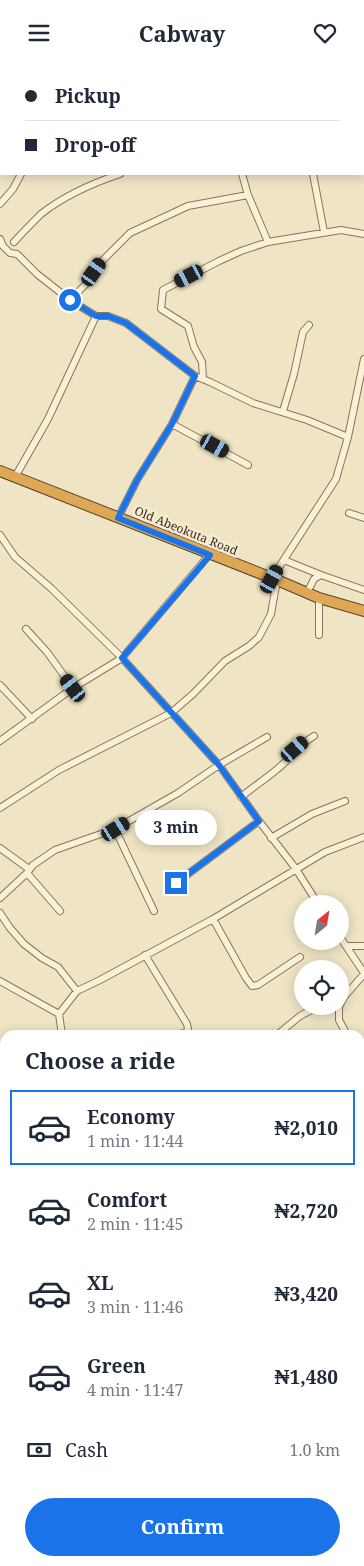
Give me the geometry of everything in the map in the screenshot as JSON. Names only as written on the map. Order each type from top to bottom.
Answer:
[{"type":"highway","name":"Old Abeokuta Road","points":[[0,471],[319,598],[364,611]]},
{"type":"street","points":[[0,204],[13,189],[20,175]]},
{"type":"street","points":[[14,242],[42,214],[67,197],[103,179],[117,175]]},
{"type":"street","points":[[242,175],[248,195],[268,243]]},
{"type":"street","points":[[313,175],[324,232]]},
{"type":"street","points":[[70,300],[86,284],[103,259],[130,233],[188,206],[248,195]]},
{"type":"street","points":[[203,379],[202,362],[194,347],[188,326],[161,309],[163,290],[241,251],[268,243],[341,230],[364,234]]},
{"type":"street","points":[[0,240],[14,242]]},
{"type":"street","points":[[0,240],[10,253],[17,254]]},
{"type":"street","points":[[14,242],[17,254],[37,275],[70,300],[96,316],[108,316],[126,323],[195,376],[253,403],[307,419],[348,437]]},
{"type":"street","points":[[15,477],[48,419],[96,316]]},
{"type":"street","points":[[283,411],[294,374],[303,332],[309,325]]},
{"type":"street","points":[[0,808],[59,771],[170,713],[193,694],[224,661],[249,646],[259,637],[272,614],[274,579],[336,479],[348,437],[364,359]]},
{"type":"street","points":[[118,518],[137,480],[172,424],[195,376]]},
{"type":"street","points":[[172,424],[248,465]]},
{"type":"street","points":[[349,513],[364,518]]},
{"type":"street","points":[[0,535],[15,557],[52,589],[122,658],[219,765],[271,838],[296,869],[312,895]]},
{"type":"street","points":[[0,741],[73,688],[122,658],[210,555]]},
{"type":"street","points":[[284,561],[364,591]]},
{"type":"street","points":[[307,593],[314,579],[320,575]]},
{"type":"street","points":[[319,598],[319,635]]},
{"type":"street","points":[[26,629],[73,688]]},
{"type":"street","points":[[0,685],[32,719]]},
{"type":"street","points":[[241,797],[279,768],[289,759],[295,749],[314,736]]},
{"type":"street","points":[[0,898],[28,871],[55,850],[116,829],[178,793],[219,765],[267,737]]},
{"type":"street","points":[[271,838],[312,814],[345,801]]},
{"type":"street","points":[[176,883],[259,821]]},
{"type":"street","points":[[116,829],[154,911]]},
{"type":"street","points":[[61,1030],[59,1014],[77,991],[212,919],[325,852],[364,837]]},
{"type":"street","points":[[0,848],[28,871],[60,911]]},
{"type":"street","points":[[0,913],[24,944],[42,958],[58,967],[77,991]]},
{"type":"street","points":[[212,919],[252,986],[258,985],[300,957]]},
{"type":"street","points":[[349,946],[364,946]]},
{"type":"street","points":[[349,950],[364,973],[349,989]]},
{"type":"street","points":[[145,955],[188,1024],[188,1030]]},
{"type":"street","points":[[0,981],[59,1014]]},
{"type":"street","points":[[283,1030],[302,1015]]},
{"type":"street","points":[[339,1015],[339,1020],[344,1030]]},
{"type":"route","points":[[70,300],[96,316],[108,316],[126,323],[195,376],[172,424],[137,480],[118,518],[210,555],[122,658],[219,765],[259,821],[176,883]]}]
